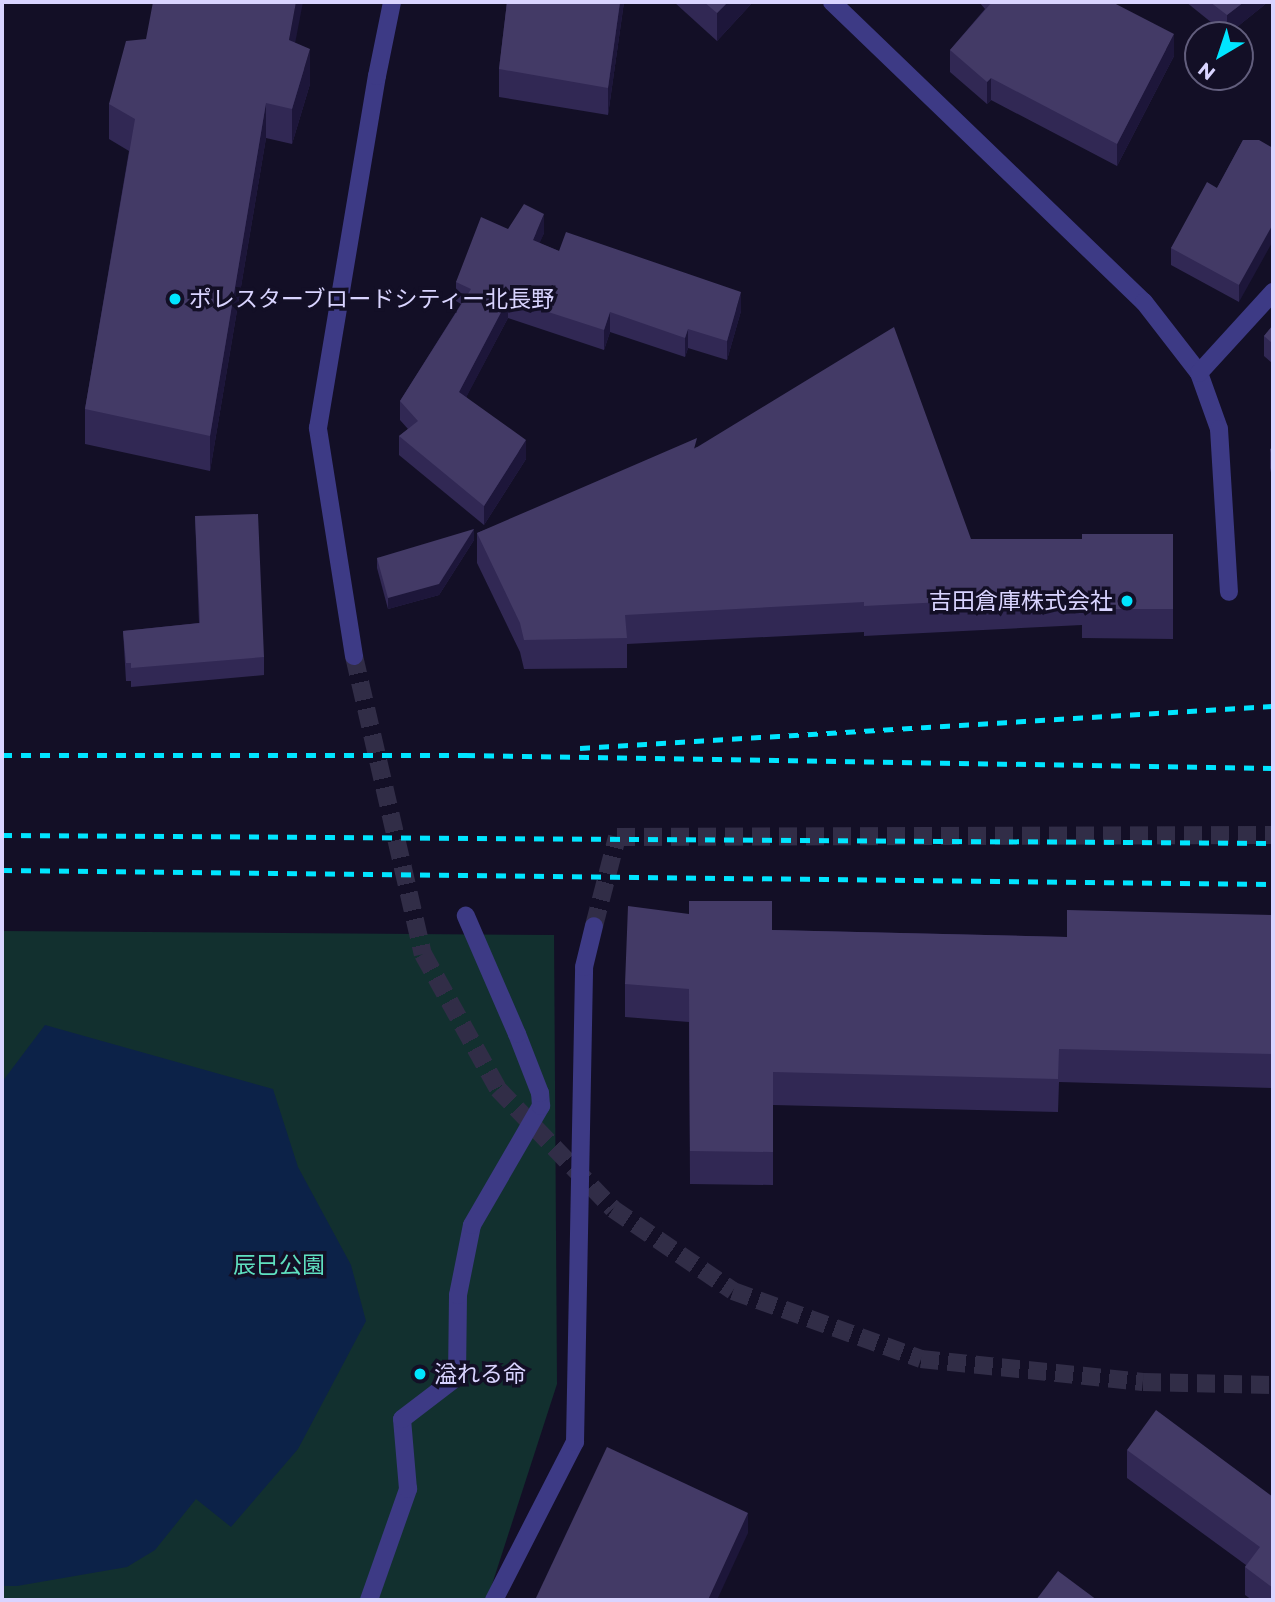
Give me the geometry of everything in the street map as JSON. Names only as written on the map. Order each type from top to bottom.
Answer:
[{"type":"street","points":[[354,656],[318,428],[377,76],[393,2]]},
{"type":"street","points":[[832,2],[1144,302],[1199,373],[1219,429],[1229,592]]},
{"type":"street","points":[[1199,373],[1273,292]]},
{"type":"street","points":[[369,1600],[408,1489],[402,1419],[457,1377],[458,1295],[472,1225],[541,1106],[540,1093],[531,1069],[466,916]]},
{"type":"street","points":[[494,1600],[575,1442],[584,967],[594,926]]},
{"type":"green space","name":"辰巳公園","points":[[2,931],[554,935],[557,1384],[487,1600],[2,1600]]},
{"type":"water","points":[[45,1025],[273,1089],[298,1167],[351,1265],[366,1321],[298,1449],[231,1527],[196,1499],[155,1550],[127,1567],[17,1586],[2,1586],[2,1082]]},
{"type":"building","name":"ポレスターブロードシティー北長野","points":[[153,2],[296,2],[289,40],[310,49],[292,109],[266,103],[210,436],[85,409],[135,119],[109,104],[126,41],[146,39]]},
{"type":"building","points":[[507,2],[620,2],[608,88],[499,69]]},
{"type":"building","points":[[704,2],[728,2],[717,13]]},
{"type":"building","points":[[992,2],[1112,2],[1174,34],[1117,144],[991,78],[987,82],[950,50]]},
{"type":"building","points":[[1210,2],[1244,2],[1227,15]]},
{"type":"building","points":[[1243,140],[1259,140],[1273,148],[1273,224],[1239,285],[1171,248],[1207,182],[1217,188]]},
{"type":"building","points":[[524,204],[544,214],[533,240],[559,251],[566,232],[741,292],[727,341],[688,329],[685,338],[610,312],[604,330],[508,299],[459,392],[526,440],[484,506],[399,436],[418,421],[400,401],[471,289],[456,282],[481,217],[508,229]]},
{"type":"building","points":[[1273,325],[1273,344],[1264,336]]},
{"type":"building","points":[[894,327],[971,539],[1082,539],[1082,534],[1173,534],[1173,609],[1082,609],[1082,595],[864,606],[864,602],[625,615],[627,638],[524,640],[520,623],[477,533],[697,438],[694,449]]},
{"type":"building","points":[[258,514],[264,657],[131,668],[131,663],[126,663],[123,631],[200,623],[195,516]]},
{"type":"building","points":[[474,529],[439,584],[388,598],[377,558]]},
{"type":"building","points":[[689,901],[772,901],[772,930],[1067,937],[1067,910],[1273,915],[1273,1054],[1059,1049],[1058,1079],[773,1072],[773,1152],[690,1151],[689,989],[625,984],[628,906],[689,914]]},
{"type":"building","points":[[1156,1410],[1273,1497],[1273,1588],[1245,1567],[1260,1547],[1127,1450]]},
{"type":"building","points":[[607,1447],[748,1513],[708,1600],[535,1600]]},
{"type":"building","points":[[1058,1571],[1097,1600],[1036,1600]]},
{"type":"tunnel","points":[[354,656],[423,954],[498,1089],[613,1209],[733,1291],[921,1359],[1143,1382],[1273,1385]]},
{"type":"tunnel","points":[[594,926],[617,837],[1273,835]]},
{"type":"railway","points":[[580,748],[1273,706]]},
{"type":"railway","points":[[2,755],[465,755],[1273,768]]},
{"type":"railway","points":[[2,835],[1273,843]]},
{"type":"railway","points":[[2,870],[1273,884]]},
{"type":"place","name":"ポレスターブロードシティー北長野","points":[[175,299]]},
{"type":"place","name":"吉田倉庫株式会社","points":[[1127,601]]},
{"type":"place","name":"溢れる命","points":[[420,1374]]}]
